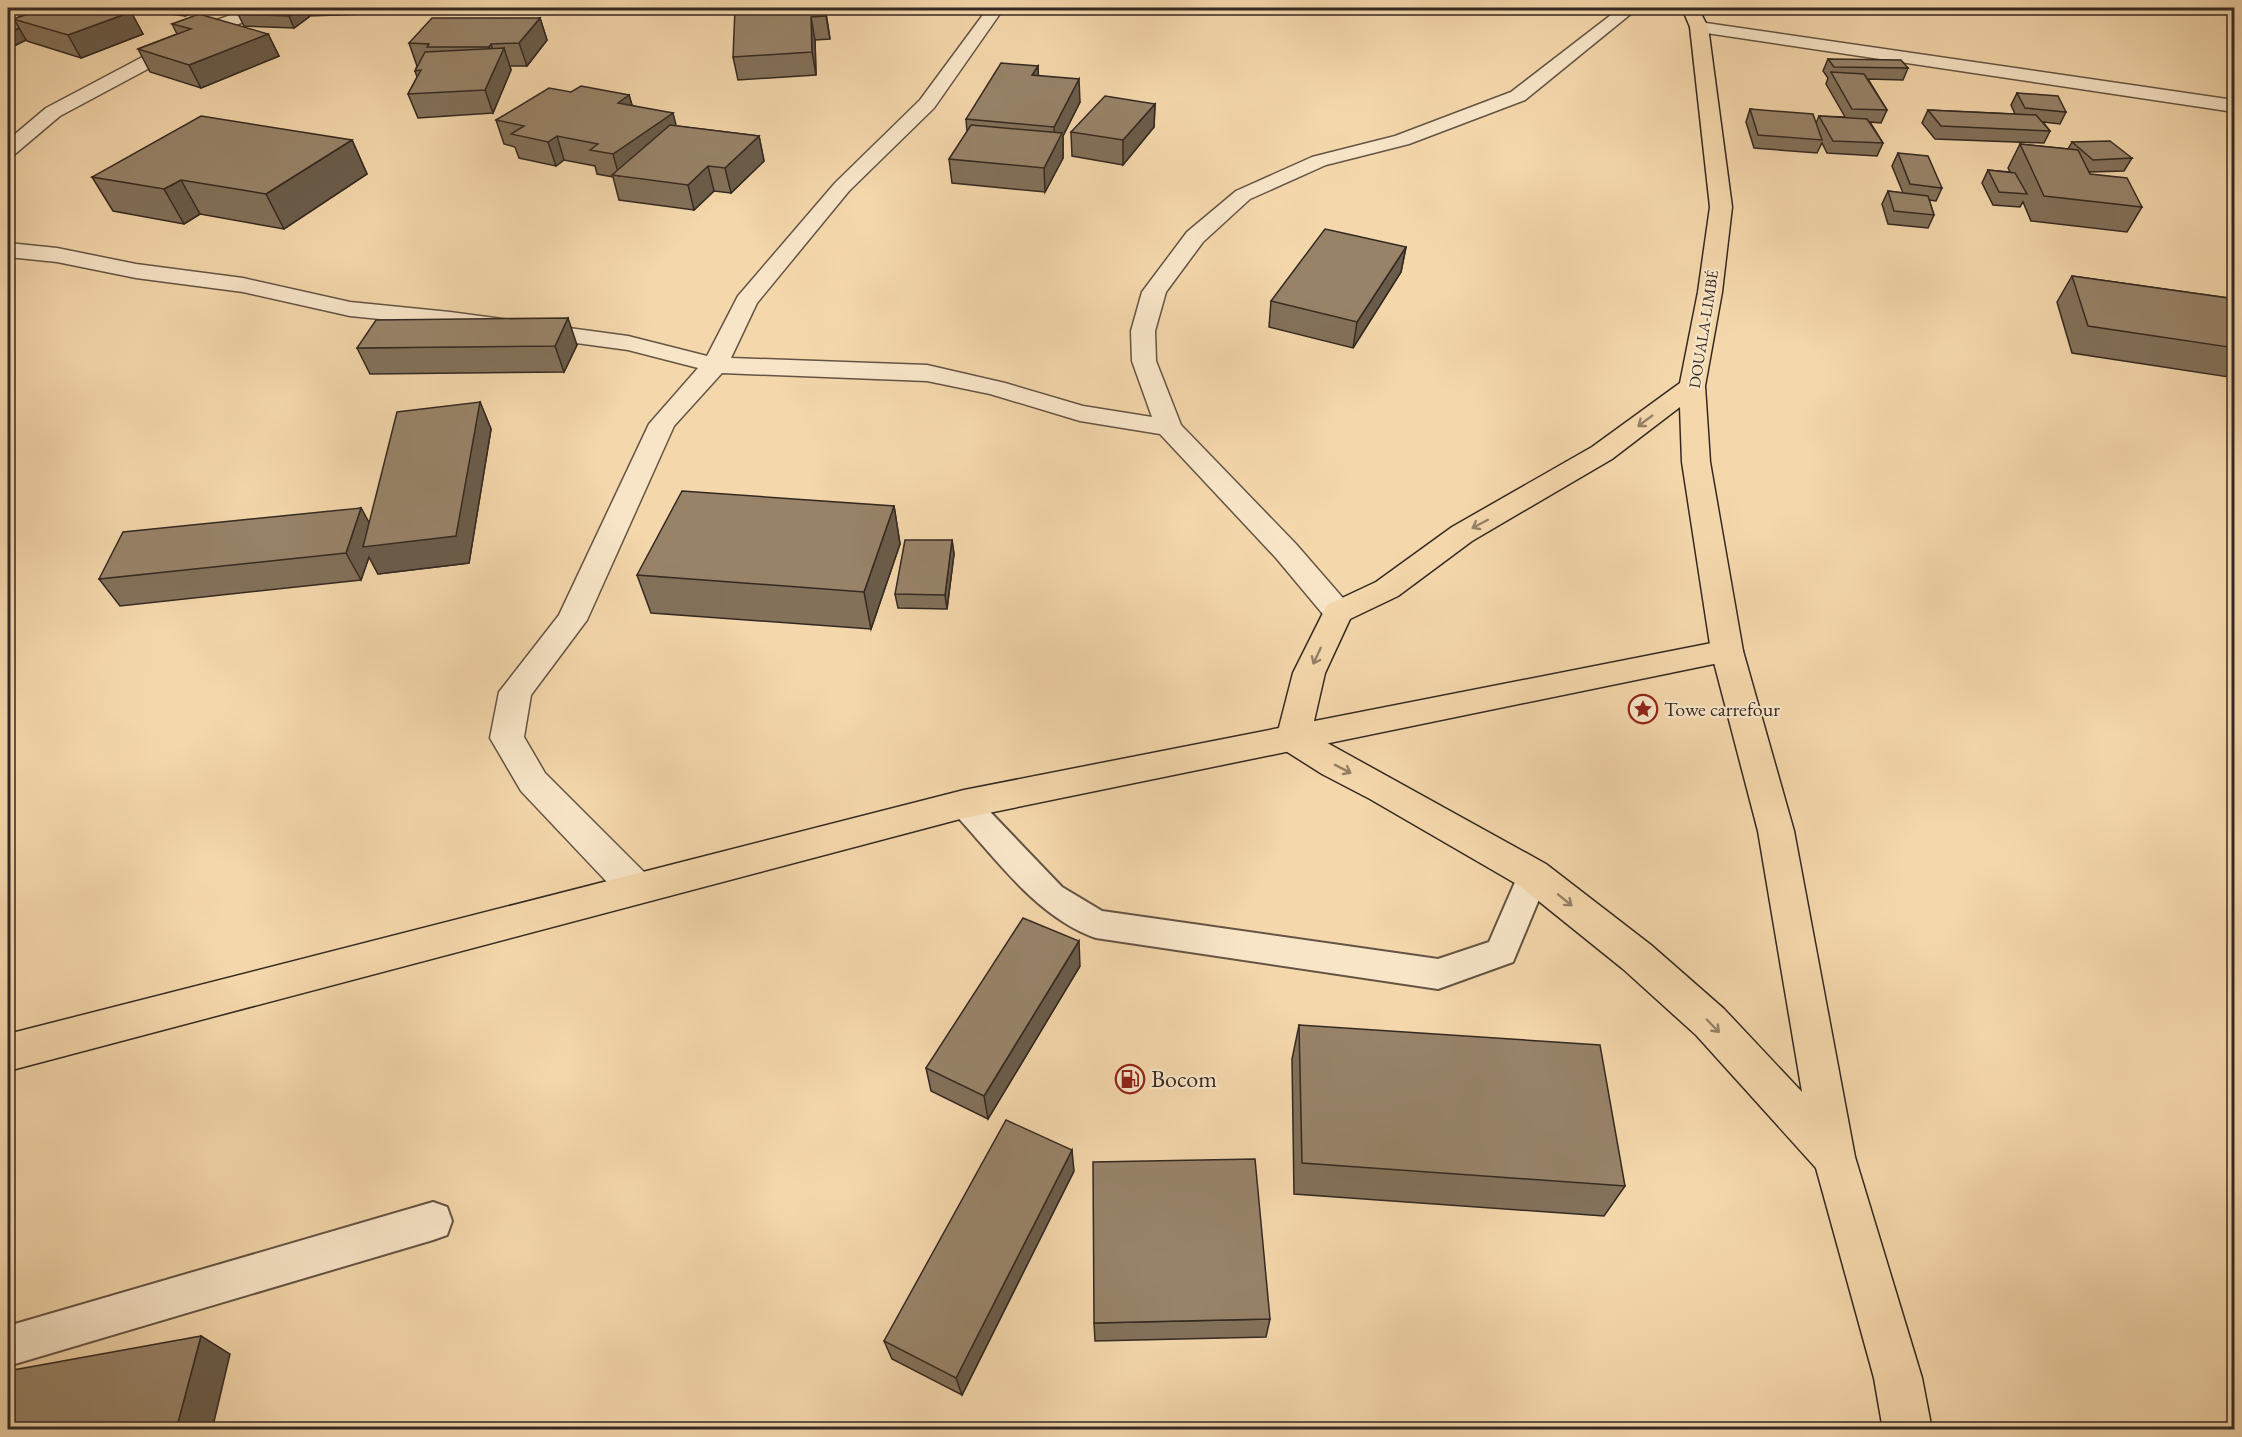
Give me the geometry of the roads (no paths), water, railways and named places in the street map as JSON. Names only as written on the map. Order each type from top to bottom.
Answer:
[{"type":"main road","name":"DOUALA-LIMBÉ","points":[[1695,17],[1721,207],[1710,292],[1692,386],[1696,462],[1727,651],[1776,831],[1834,1157],[1898,1378],[1908,1430]]},
{"type":"main road","points":[[1293,739],[1309,673],[1338,612],[1387,588],[1462,534],[1602,453],[1692,386]]},
{"type":"main road","points":[[8,1053],[964,804],[1727,651]]},
{"type":"main road","points":[[1293,739],[1334,765],[1409,804],[1533,875],[1637,957],[1710,1022],[1834,1157]]},
{"type":"street","points":[[8,150],[64,106],[209,29],[264,8]]},
{"type":"street","points":[[636,888],[533,782],[507,738],[515,692],[572,620],[662,424],[715,365],[746,301],[842,187],[927,104],[996,8]]},
{"type":"street","points":[[1338,612],[1286,551],[1169,428],[1144,361],[1143,331],[1154,292],[1195,237],[1243,195],[1319,161],[1402,140],[1518,96],[1630,8]]},
{"type":"street","points":[[1695,17],[2235,106]]},
{"type":"street","points":[[8,250],[243,285],[350,309],[450,319],[628,343],[715,365],[927,373],[996,388],[1080,413],[1169,428]]},
{"type":"lane","points":[[964,804],[1051,896],[1096,924],[1438,974],[1501,952],[1533,875]]},
{"type":"lane","points":[[8,1346],[433,1221]]},
{"type":"place","name":"Towe carrefour","points":[[1643,709]]},
{"type":"place","name":"Bocom","points":[[1130,1079]]}]
